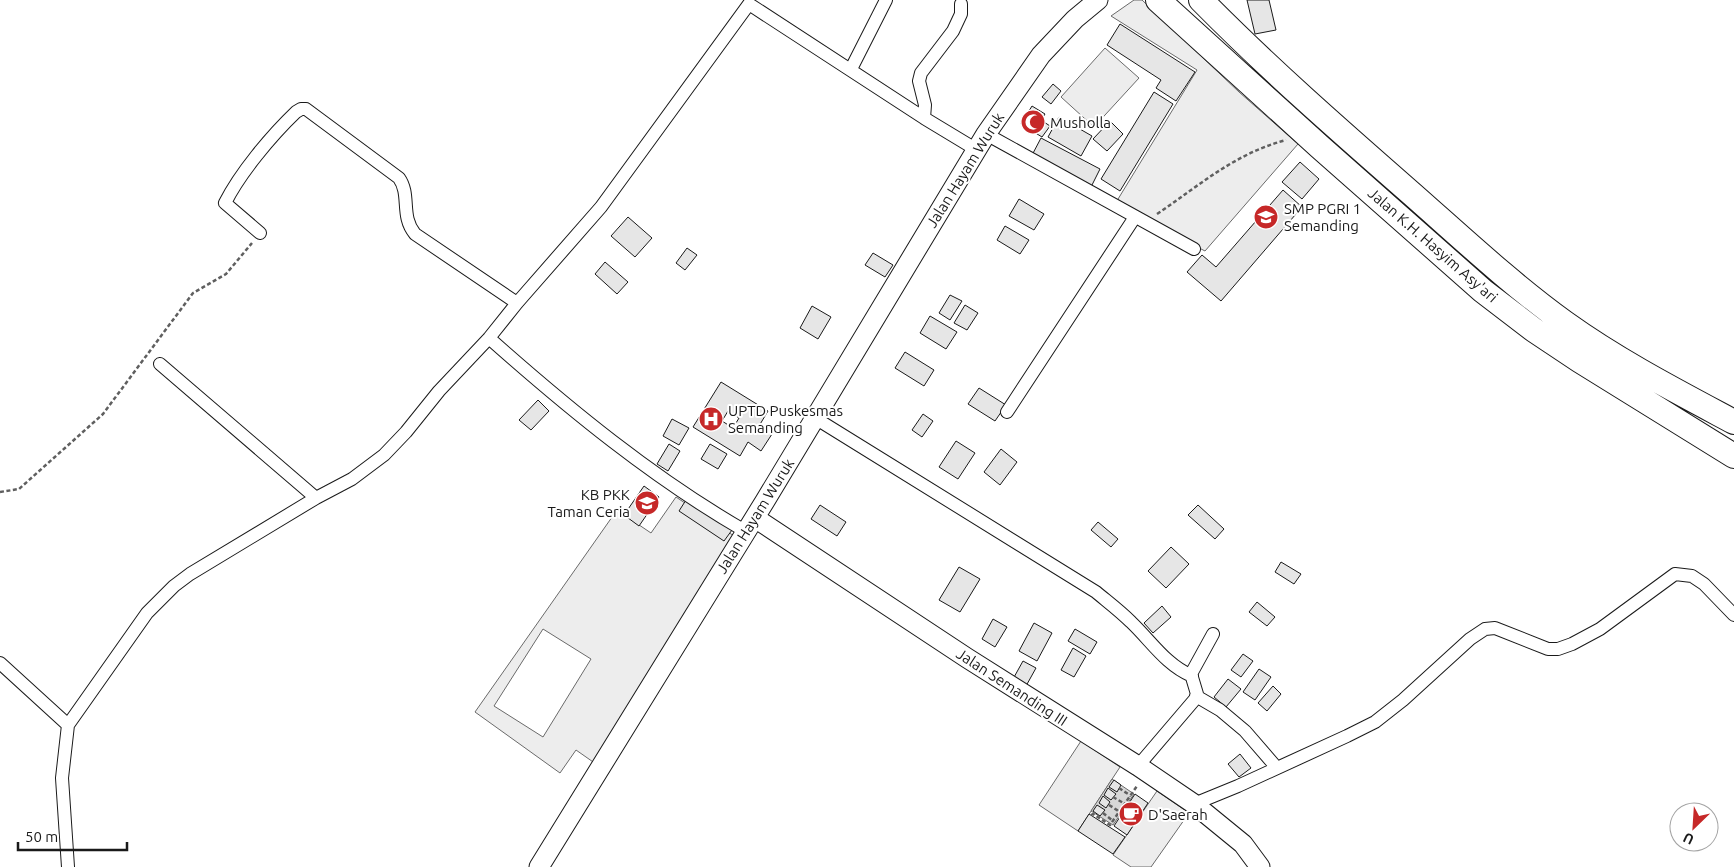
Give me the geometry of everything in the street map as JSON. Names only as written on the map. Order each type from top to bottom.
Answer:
[{"type":"highway","name":"Jalan K.H. Hasyim Asy'ari","points":[[1158,0],[1483,291],[1534,330],[1579,360],[1734,456]]},
{"type":"highway","name":"Jalan K.H. Hasyim Asy'ari","points":[[1201,0],[1249,49],[1306,101],[1514,284],[1565,323],[1610,353],[1659,382],[1734,422]]},
{"type":"main road","name":"Jalan Hayam Wuruk","points":[[539,867],[815,418],[981,142],[1041,55],[1075,19],[1098,0]]},
{"type":"main road","name":"Jalan Semanding III","points":[[750,524],[1138,766],[1194,804],[1243,844],[1260,867]]},
{"type":"street","points":[[851,69],[886,0]]},
{"type":"street","points":[[68,867],[62,778],[68,725],[147,613],[174,586],[190,574],[316,498],[352,479],[384,456],[439,391],[489,338],[600,207],[747,2],[924,118],[981,142],[1135,217],[1194,249]]},
{"type":"street","points":[[924,118],[925,105],[920,81],[921,73],[953,31],[962,14],[961,4]]},
{"type":"street","points":[[260,233],[225,203],[232,188],[258,154],[296,112],[306,109],[399,178],[403,184],[406,218],[415,234],[517,304]]},
{"type":"street","points":[[1006,412],[1135,217]]},
{"type":"street","points":[[489,338],[553,396],[677,488],[750,524]]},
{"type":"street","points":[[160,364],[316,498]]},
{"type":"street","points":[[815,418],[1096,592],[1133,623],[1154,648],[1181,672],[1192,676]]},
{"type":"street","points":[[1194,804],[1376,722],[1470,639],[1485,629],[1495,628],[1548,649],[1558,650],[1600,629],[1675,574],[1692,576],[1704,584],[1734,615]]},
{"type":"street","points":[[1214,634],[1193,669],[1192,676],[1196,696],[1220,710],[1245,731],[1277,768]]},
{"type":"street","points":[[0,663],[68,725]]},
{"type":"street","points":[[1138,766],[1196,696]]},
{"type":"path","points":[[1135,217],[1156,214],[1215,172],[1238,159],[1281,142],[1307,135]]},
{"type":"path","points":[[0,492],[19,488],[103,414],[193,293],[226,274],[260,233]]},
{"type":"path","points":[[1119,788],[1130,796]]},
{"type":"path","points":[[1091,815],[1110,825],[1133,792]]},
{"type":"path","points":[[1114,797],[1125,804]]},
{"type":"path","points":[[1108,805],[1120,812]]},
{"type":"path","points":[[1103,813],[1114,821]]},
{"type":"shaded area","points":[[1134,0],[1142,0],[1239,92],[1298,144],[1205,251],[1115,204],[1197,70],[1111,16]]},
{"type":"shaded area","points":[[1105,48],[1139,78],[1094,127],[1061,97]]},
{"type":"shaded area","points":[[676,497],[737,538],[596,764],[576,750],[560,773],[475,712],[617,510],[651,533]],"holes":[[[543,629],[591,659],[543,737],[494,706]]]},
{"type":"shaded area","points":[[1081,741],[1120,767],[1078,831],[1039,805]]},
{"type":"shaded area","points":[[1112,779],[1134,794],[1113,825],[1091,811]]},
{"type":"shaded area","points":[[1157,791],[1189,813],[1151,867],[1131,867],[1113,855]]},
{"type":"building","points":[[1247,0],[1269,0],[1276,30],[1255,34]]},
{"type":"building","points":[[1120,24],[1195,72],[1176,101],[1156,88],[1161,80],[1107,45]]},
{"type":"building","points":[[1053,84],[1061,91],[1051,104],[1042,97]]},
{"type":"building","points":[[1154,92],[1173,104],[1120,191],[1101,179]]},
{"type":"building","name":"Musholla","points":[[1032,106],[1045,114],[1041,120],[1050,126],[1042,137],[1021,124]]},
{"type":"building","points":[[1059,117],[1092,136],[1081,156],[1048,137]]},
{"type":"building","points":[[1110,121],[1123,134],[1107,151],[1093,139]]},
{"type":"building","points":[[1041,138],[1100,169],[1090,189],[1031,157]]},
{"type":"building","points":[[1300,162],[1319,179],[1302,199],[1282,182]]},
{"type":"building","points":[[1283,190],[1302,207],[1221,301],[1187,272],[1202,255],[1216,267]]},
{"type":"building","points":[[1019,199],[1044,214],[1034,230],[1009,216]]},
{"type":"building","points":[[628,217],[652,238],[635,257],[611,236]]},
{"type":"building","points":[[1005,226],[1029,240],[1020,254],[997,240]]},
{"type":"building","points":[[687,248],[697,255],[685,270],[676,263]]},
{"type":"building","points":[[873,253],[893,265],[885,277],[865,265]]},
{"type":"building","points":[[605,262],[628,282],[617,294],[595,274]]},
{"type":"building","points":[[950,295],[962,301],[950,320],[939,313]]},
{"type":"building","points":[[965,305],[978,313],[967,330],[954,323]]},
{"type":"building","points":[[812,306],[831,317],[818,339],[800,328]]},
{"type":"building","points":[[930,316],[957,332],[946,349],[920,333]]},
{"type":"building","points":[[905,352],[934,370],[924,386],[895,368]]},
{"type":"building","name":"UPTD Puskesmas Semanding","points":[[721,382],[768,411],[759,426],[772,434],[761,451],[748,442],[740,456],[693,427]],"holes":[[[728,411],[739,418],[733,428],[722,421]]]},
{"type":"building","points":[[979,388],[1006,405],[995,421],[968,404]]},
{"type":"building","points":[[538,400],[549,411],[531,430],[519,420]]},
{"type":"building","points":[[923,414],[933,421],[922,437],[912,430]]},
{"type":"building","points":[[672,419],[689,428],[679,445],[663,436]]},
{"type":"building","points":[[956,441],[975,453],[958,479],[939,467]]},
{"type":"building","points":[[669,444],[680,451],[668,471],[657,464]]},
{"type":"building","points":[[710,444],[727,454],[718,469],[701,459]]},
{"type":"building","points":[[1001,449],[1017,462],[1000,485],[984,472]]},
{"type":"building","points":[[644,486],[659,497],[639,526],[624,515]]},
{"type":"building","points":[[686,500],[732,530],[724,541],[679,511]]},
{"type":"building","points":[[820,505],[846,522],[837,536],[811,519]]},
{"type":"building","points":[[1198,505],[1224,529],[1215,539],[1188,515]]},
{"type":"building","points":[[1098,522],[1118,539],[1111,547],[1091,530]]},
{"type":"building","points":[[1171,547],[1189,564],[1166,588],[1148,571]]},
{"type":"building","points":[[1281,562],[1301,574],[1294,584],[1275,572]]},
{"type":"building","points":[[959,567],[980,579],[960,612],[939,600]]},
{"type":"building","points":[[1257,602],[1275,617],[1267,626],[1249,612]]},
{"type":"building","points":[[1162,606],[1171,617],[1153,633],[1144,623]]},
{"type":"building","points":[[993,619],[1007,627],[995,647],[982,639]]},
{"type":"building","points":[[1034,623],[1052,633],[1037,661],[1019,651]]},
{"type":"building","points":[[1075,629],[1097,642],[1090,654],[1068,641]]},
{"type":"building","points":[[1073,648],[1086,656],[1074,677],[1061,670]]},
{"type":"building","points":[[1243,654],[1253,661],[1241,677],[1231,670]]},
{"type":"building","points":[[1023,661],[1036,668],[1026,686],[1013,679]]},
{"type":"building","points":[[1259,669],[1271,677],[1255,700],[1243,692]]},
{"type":"building","points":[[1228,679],[1241,689],[1226,707],[1214,697]]},
{"type":"building","points":[[1273,686],[1281,694],[1267,711],[1258,703]]},
{"type":"building","points":[[1240,754],[1251,768],[1239,777],[1228,764]]},
{"type":"building","points":[[1114,780],[1121,785],[1117,792],[1109,787]]},
{"type":"building","points":[[1108,788],[1116,794],[1111,800],[1104,795]]},
{"type":"building","name":"D'Saerah","points":[[1135,794],[1148,803],[1127,835],[1114,826]]},
{"type":"building","points":[[1103,796],[1110,802],[1106,808],[1099,803]]},
{"type":"building","points":[[1097,805],[1105,810],[1100,816],[1093,811]]},
{"type":"building","points":[[1089,814],[1125,837],[1113,854],[1078,831]]},
{"type":"place","name":"Musholla","points":[[1033,122]]},
{"type":"place","name":"SMP PGRI 1 Semanding","points":[[1266,217]]},
{"type":"place","name":"UPTD Puskesmas Semanding","points":[[711,419]]},
{"type":"place","name":"KB PKK Taman Ceria","points":[[647,503]]},
{"type":"place","name":"D'Saerah","points":[[1131,814]]}]
